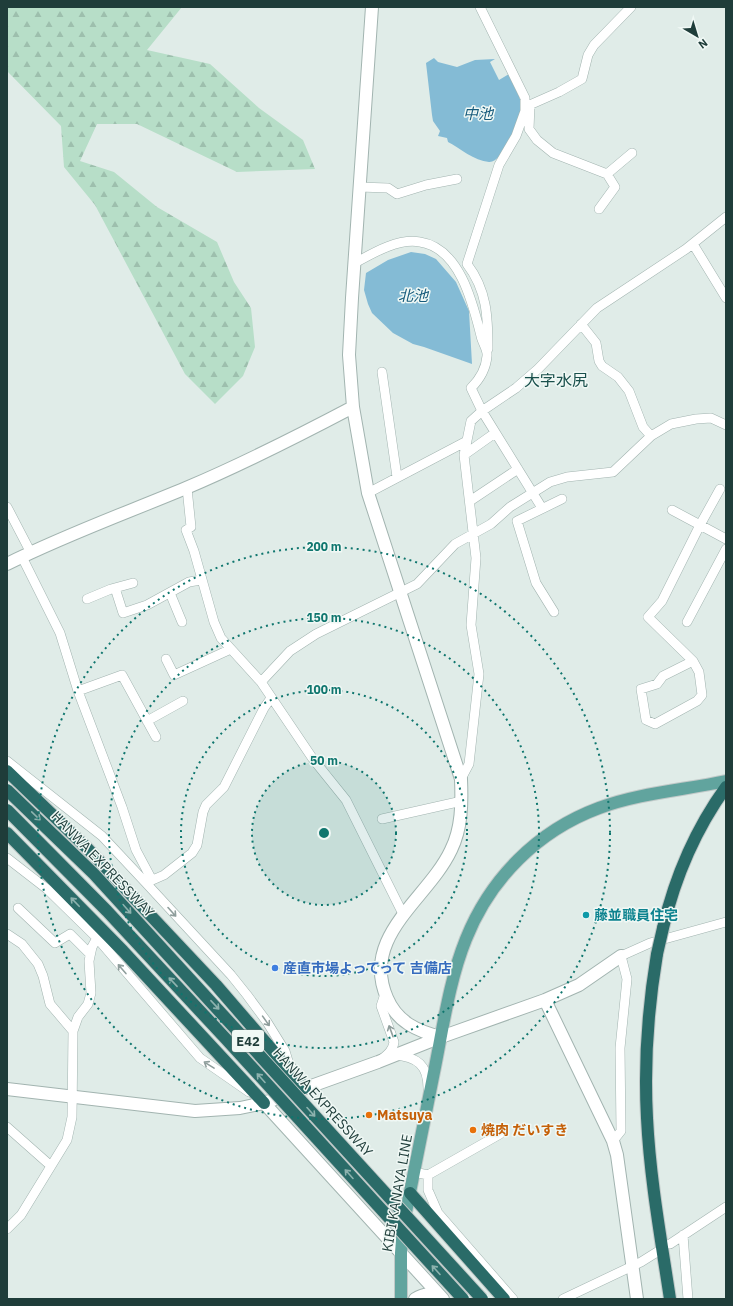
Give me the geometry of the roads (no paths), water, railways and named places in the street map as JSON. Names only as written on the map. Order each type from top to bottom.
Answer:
[{"type":"highway","points":[[7,771],[88,849],[216,985],[306,1088]]},
{"type":"highway","points":[[670,1299],[653,1185],[647,1117],[648,1021],[657,954],[671,894],[685,859],[708,814],[726,787]]},
{"type":"highway","name":"HANWA EXPRESSWAY","points":[[7,790],[59,839],[109,890],[482,1299]]},
{"type":"highway","name":"HANWA EXPRESSWAY","points":[[7,810],[106,911],[210,1021],[463,1299]]},
{"type":"highway","points":[[7,833],[123,951],[264,1103]]},
{"type":"highway","points":[[410,1193],[504,1299]]},
{"type":"main road","name":"KIBI KANAYA LINE","points":[[401,1299],[401,1253],[410,1193],[441,1037],[455,974],[472,925],[489,895],[519,858],[550,833],[598,808],[638,797],[701,787],[726,781]]},
{"type":"street","points":[[372,7],[349,355],[353,407],[368,493],[461,779],[462,801],[458,828],[450,852],[432,881],[403,914],[389,937],[381,963],[382,980],[386,994],[396,1013],[405,1022],[424,1032],[441,1037]]},
{"type":"street","points":[[480,7],[525,98],[528,106],[530,129],[537,140],[553,153],[607,174],[615,187],[599,209]]},
{"type":"street","points":[[542,508],[482,411],[471,388],[478,381],[488,355],[488,321],[482,292],[476,276],[467,264],[499,165],[516,136],[528,106],[559,92],[582,79],[588,55],[594,45],[631,7]]},
{"type":"street","points":[[607,174],[632,153]]},
{"type":"street","points":[[359,187],[388,188],[397,194],[457,179]]},
{"type":"street","points":[[461,779],[468,764],[479,674],[471,625],[476,558],[464,455],[465,442],[472,421],[482,411],[516,388],[538,369],[597,308],[693,244],[726,217]]},
{"type":"street","points":[[355,263],[391,246],[410,241],[421,242],[434,247],[450,260],[466,282],[488,355]]},
{"type":"street","points":[[693,244],[726,298]]},
{"type":"street","points":[[581,324],[596,343],[599,362],[602,366],[618,377],[629,390],[643,427],[651,436]]},
{"type":"street","points":[[382,372],[397,477]]},
{"type":"street","points":[[7,564],[187,488],[280,446],[353,407]]},
{"type":"street","points":[[261,682],[284,657],[296,647],[316,634],[422,580],[455,544],[491,524],[510,506],[550,482],[567,477],[613,472],[651,436],[671,424],[696,419],[711,418],[726,426]]},
{"type":"street","points":[[464,455],[496,433]]},
{"type":"street","points":[[368,493],[465,442]]},
{"type":"street","points":[[470,501],[518,469]]},
{"type":"street","points":[[187,488],[190,527],[186,530],[194,552],[214,622],[221,638],[261,682],[313,759],[346,800],[403,914]]},
{"type":"street","points":[[694,661],[663,676],[657,684],[641,689],[646,720],[655,724],[697,701],[702,695],[699,672],[694,661],[648,617],[662,601],[700,525],[720,489]]},
{"type":"street","points":[[554,612],[536,583],[516,521],[562,499]]},
{"type":"street","points":[[7,507],[60,633],[78,691],[122,807],[136,850],[149,881]]},
{"type":"street","points":[[672,510],[726,539]]},
{"type":"street","points":[[687,622],[726,549]]},
{"type":"street","points":[[115,588],[123,613],[147,605],[189,582],[201,580]]},
{"type":"street","points":[[87,599],[133,583]]},
{"type":"street","points":[[170,593],[182,622]]},
{"type":"street","points":[[166,659],[174,675],[231,649]]},
{"type":"street","points":[[78,691],[122,675],[156,737]]},
{"type":"street","points":[[149,881],[164,875],[192,853],[198,844],[203,812],[206,805],[224,787],[264,708],[271,698]]},
{"type":"street","points":[[147,720],[183,701]]},
{"type":"street","points":[[7,762],[102,836],[149,881],[251,1000],[278,1039],[285,1051],[288,1061],[306,1088]]},
{"type":"street","points":[[382,819],[462,801]]},
{"type":"street","points":[[7,858],[47,889],[97,938],[200,1058],[264,1103],[442,1299]]},
{"type":"street","points":[[18,908],[55,943],[70,934],[90,954]]},
{"type":"street","points":[[7,1089],[195,1111],[240,1108],[264,1103],[545,1000],[578,985],[622,956],[650,943],[726,922]]},
{"type":"street","points":[[7,934],[22,944],[38,964],[43,976],[50,1004],[74,1031]]},
{"type":"street","points":[[7,1229],[21,1215],[67,1140],[71,1122],[73,1097],[74,1031],[78,1017],[88,1004],[91,993],[89,961],[90,954],[97,938]]},
{"type":"street","points":[[613,1141],[622,1131],[620,1048],[627,979],[622,956]]},
{"type":"street","points":[[378,1062],[389,1054],[393,1047],[393,1036],[381,1006],[386,994]]},
{"type":"street","points":[[545,1000],[613,1141],[620,1170],[634,1266],[637,1299]]},
{"type":"street","points":[[394,1055],[412,1058],[423,1067],[428,1081],[428,1103]]},
{"type":"street","points":[[7,1127],[51,1166]]},
{"type":"street","points":[[414,1172],[428,1175],[500,1134]]},
{"type":"street","points":[[428,1175],[428,1190],[438,1213],[513,1299]]},
{"type":"street","points":[[670,1244],[726,1207]]},
{"type":"street","points":[[683,1235],[688,1299]]},
{"type":"street","points":[[563,1299],[634,1266],[657,1252]]},
{"type":"street","points":[[415,1299],[425,1294],[430,1294],[442,1299]]},
{"type":"water","name":"中池","points":[[434,58],[438,62],[457,67],[475,60],[495,59],[490,62],[499,80],[509,74],[520,99],[521,109],[511,138],[506,147],[495,160],[489,162],[478,159],[448,142],[447,138],[438,136],[440,131],[433,121],[426,63]]},
{"type":"water","name":"北池","points":[[411,252],[425,254],[436,259],[456,282],[469,311],[472,364],[413,344],[393,333],[372,313],[364,290],[366,273],[388,260]]},
{"type":"place","name":"藤並職員住宅","points":[[586,915]]},
{"type":"place","name":"産直市場よってって 吉備店","points":[[275,968]]},
{"type":"place","name":"Matsuya","points":[[369,1115]]},
{"type":"place","name":"焼肉 だいすき","points":[[473,1130]]},
{"type":"district","name":"大字水尻","points":[[556,380]]}]
